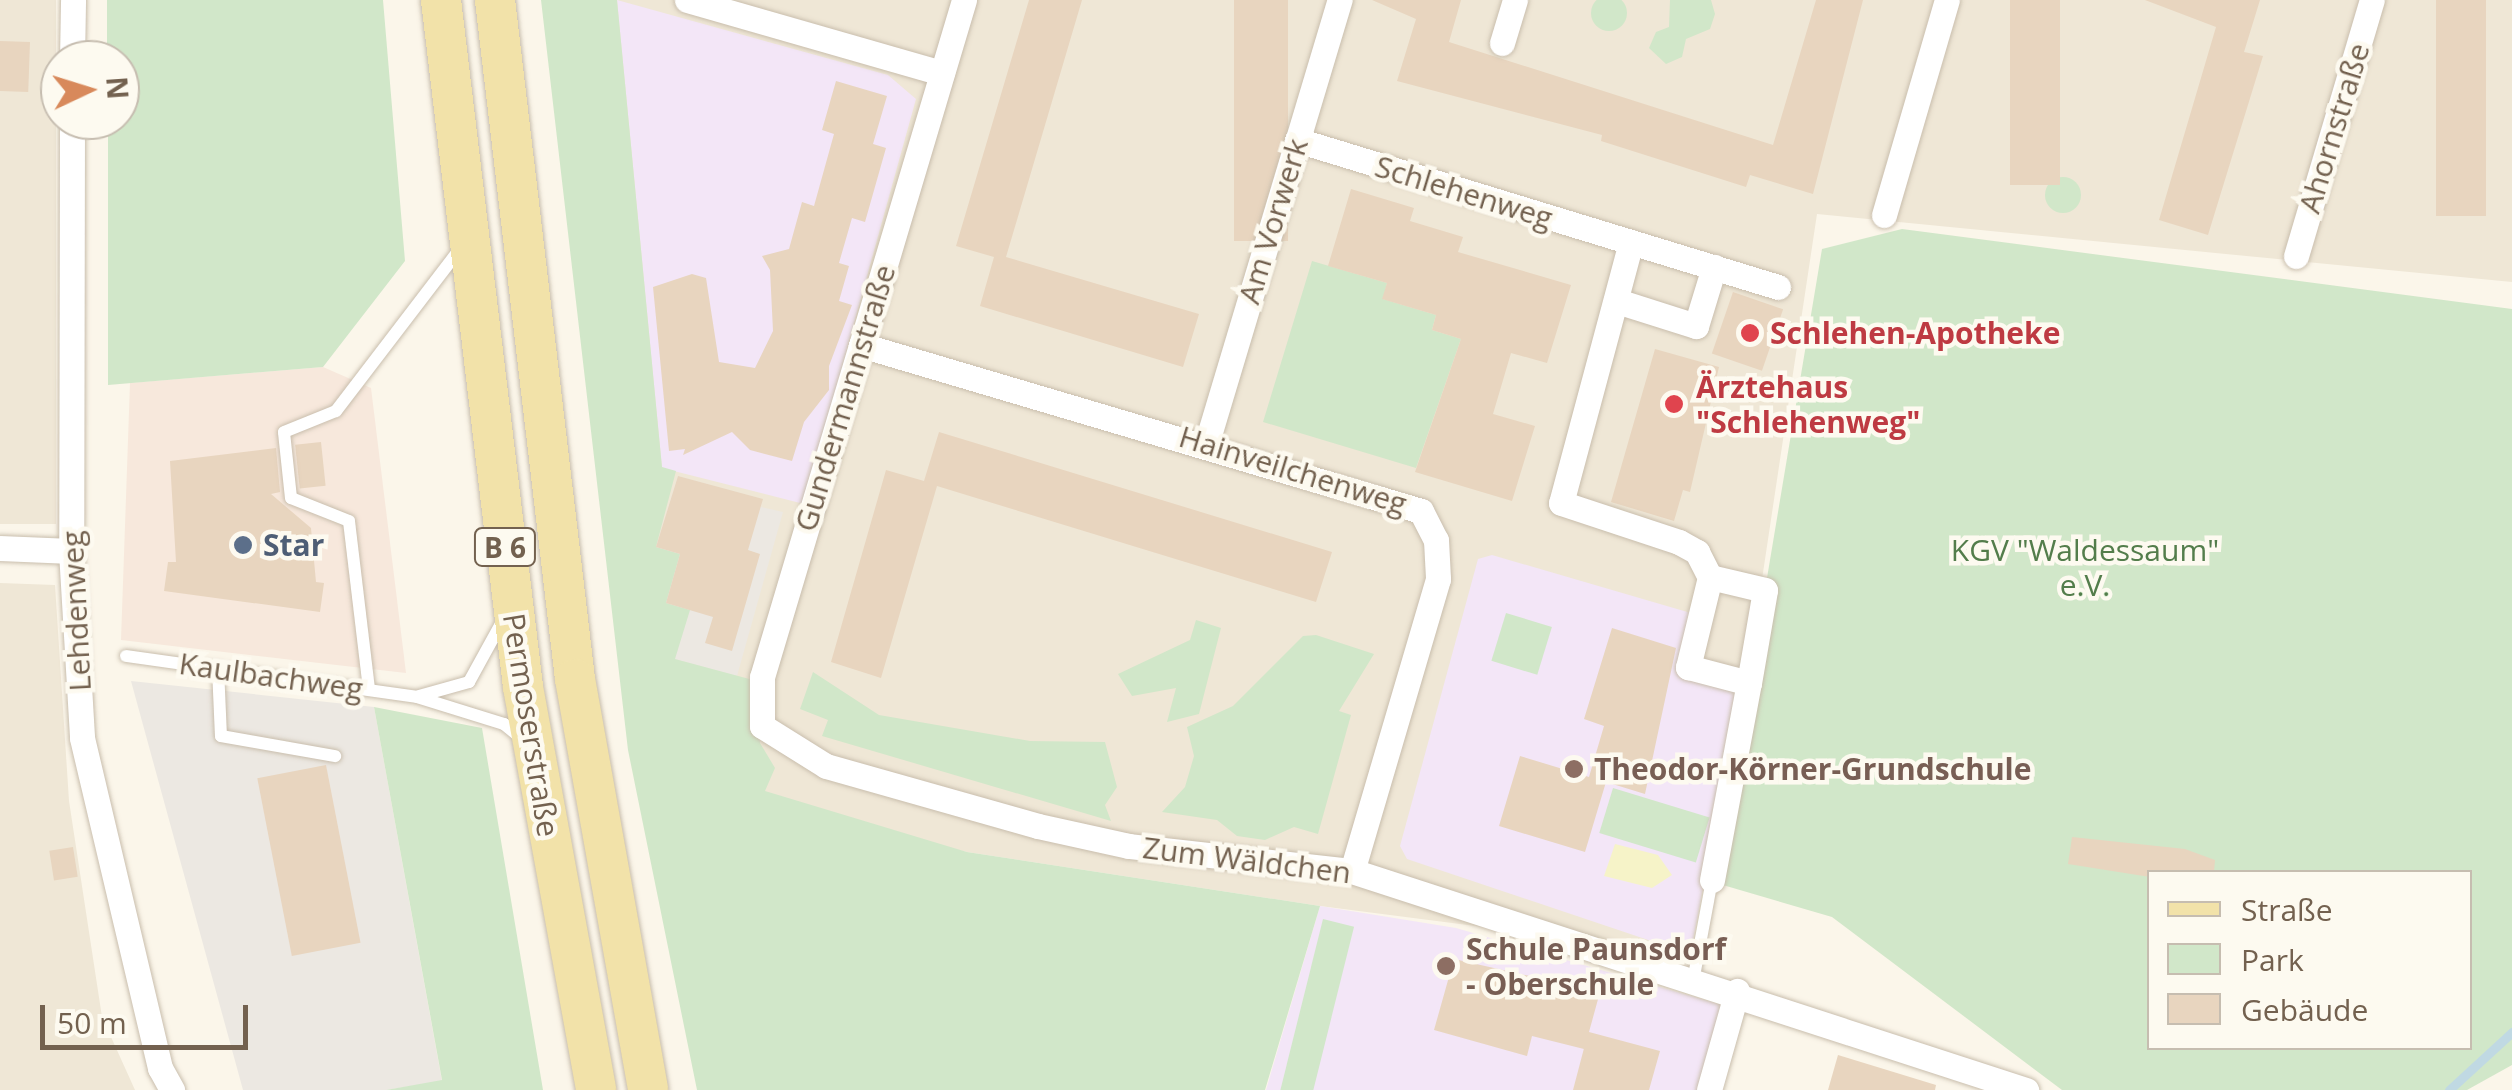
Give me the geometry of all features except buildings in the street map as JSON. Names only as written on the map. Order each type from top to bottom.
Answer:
[{"type":"main road","name":"Permoserstraße","points":[[442,0],[510,593],[534,760],[596,1090]]},
{"type":"main road","name":"Permoserstraße","points":[[495,0],[573,660],[648,1090]]},
{"type":"street","points":[[72,40],[73,0]]},
{"type":"street","points":[[687,0],[942,73]]},
{"type":"street","name":"Gundermannstraße","points":[[762,726],[762,677],[964,0]]},
{"type":"street","name":"Am Vorwerk","points":[[1206,442],[1340,0]]},
{"type":"street","points":[[1502,43],[1514,0]]},
{"type":"street","points":[[1884,215],[1948,0]]},
{"type":"street","name":"Ahornstraße","points":[[2296,256],[2372,0]]},
{"type":"street","name":"Lehdenweg","points":[[72,140],[71,551],[82,738],[160,1068],[172,1090]]},
{"type":"street","name":"Schlehenweg","points":[[1297,140],[1778,287]]},
{"type":"street","points":[[1631,242],[1561,502],[1679,542],[1697,552],[1710,577],[1688,667],[1749,682]]},
{"type":"street","points":[[1617,302],[1696,326],[1714,268]]},
{"type":"street","name":"Hainveilchenweg","points":[[861,345],[1206,442],[1398,500],[1421,511],[1436,540],[1438,579],[1352,870]]},
{"type":"street","points":[[0,548],[71,551]]},
{"type":"street","points":[[1710,577],[1765,590],[1712,880]]},
{"type":"street","name":"Zum Wäldchen","points":[[762,726],[826,766],[1038,826],[1129,846],[1352,870],[1694,976],[2026,1090]]},
{"type":"street","points":[[1708,1090],[1736,990]]},
{"type":"lane","points":[[368,689],[349,521],[291,498],[284,432],[336,410],[467,240]]},
{"type":"lane","name":"Kaulbachweg","points":[[416,697],[468,682],[510,593]]},
{"type":"lane","name":"Kaulbachweg","points":[[126,656],[416,697],[504,724],[534,760]]},
{"type":"lane","points":[[218,668],[220,736],[336,756]]},
{"type":"lane","points":[[1694,976],[1712,880]]},
{"type":"shaded area","points":[[0,0],[56,0],[56,40],[40,40],[40,140],[56,140],[56,524],[0,524]]},
{"type":"shaded area","points":[[568,0],[2512,0],[2512,282],[1817,214],[1761,586],[1676,952],[1320,906],[967,852],[670,786]]},
{"type":"shaded area","points":[[617,0],[888,75],[916,99],[804,504],[662,468]]},
{"type":"shaded area","points":[[323,367],[371,388],[406,673],[121,640],[130,383]]},
{"type":"shaded area","points":[[678,476],[762,499],[761,507],[783,512],[737,676],[674,659],[689,611],[666,603],[656,547]]},
{"type":"shaded area","name":"Theodor-Körner-Grundschule","points":[[1492,555],[1701,616],[1688,667],[1741,693],[1692,945],[1669,947],[1407,859],[1400,846],[1478,559]]},
{"type":"shaded area","points":[[0,583],[55,585],[69,801],[102,1017],[135,1090],[0,1090]]},
{"type":"shaded area","points":[[131,681],[374,707],[442,1081],[386,1090],[243,1090]]},
{"type":"shaded area","name":"Schule Paunsdorf - Oberschule","points":[[1320,906],[1456,928],[1722,1005],[1699,1090],[1266,1090]]},
{"type":"green space","points":[[1598,-1],[1620,-1],[1626,6],[1626,20],[1616,30],[1602,30],[1592,20],[1592,6]]},
{"type":"green space","points":[[107,0],[383,0],[405,261],[323,367],[108,385],[108,140],[140,140],[140,40],[107,40]]},
{"type":"green space","points":[[541,0],[617,0],[662,467],[676,471],[656,547],[680,554],[666,603],[690,610],[675,659],[753,680],[760,743],[775,768],[765,791],[967,852],[1320,906],[1265,1090],[697,1090],[628,750]]},
{"type":"green space","points":[[1670,0],[1711,0],[1715,14],[1710,29],[1686,39],[1682,57],[1666,64],[1649,48],[1656,32],[1669,27]]},
{"type":"green space","points":[[2063,177],[2076,182],[2081,195],[2076,208],[2063,213],[2050,208],[2045,195],[2050,182]]},
{"type":"green space","name":"KGV \"Waldessaum\" e.V.","points":[[1902,229],[2512,309],[2512,1065],[2467,1090],[2062,1090],[1832,917],[1716,883],[1822,249]]},
{"type":"green space","points":[[1312,261],[1387,283],[1383,299],[1436,315],[1432,330],[1461,339],[1416,468],[1263,422]]},
{"type":"green space","points":[[1506,613],[1552,627],[1537,675],[1491,661]]},
{"type":"green space","points":[[1196,620],[1221,628],[1199,714],[1167,722],[1176,688],[1132,696],[1118,674],[1190,640]]},
{"type":"green space","points":[[1316,635],[1374,654],[1339,711],[1351,715],[1318,834],[1294,827],[1265,840],[1237,836],[1217,820],[1162,812],[1185,787],[1194,756],[1187,727],[1233,706],[1303,636]]},
{"type":"green space","points":[[813,672],[879,715],[1030,741],[1105,742],[1117,787],[1105,805],[1111,821],[822,736],[828,720],[800,709]]},
{"type":"green space","points":[[374,707],[482,728],[543,1090],[386,1090],[442,1080]]},
{"type":"green space","points":[[1613,788],[1710,818],[1696,862],[1599,833]]},
{"type":"green space","points":[[1323,919],[1354,927],[1313,1090],[1280,1090]]},
{"type":"sand","points":[[1615,844],[1658,855],[1672,875],[1652,888],[1604,876]]},
{"type":"waterway","points":[[2449,1090],[2512,1032]]},
{"type":"place","name":"Schlehen-Apotheke","points":[[1750,333]]},
{"type":"place","name":"Ärztehaus \"Schlehenweg\"","points":[[1674,404]]},
{"type":"place","name":"Star","points":[[243,545]]},
{"type":"place","name":"Theodor-Körner-Grundschule","points":[[1574,769]]},
{"type":"place","name":"Schule Paunsdorf - Oberschule","points":[[1446,966]]}]
